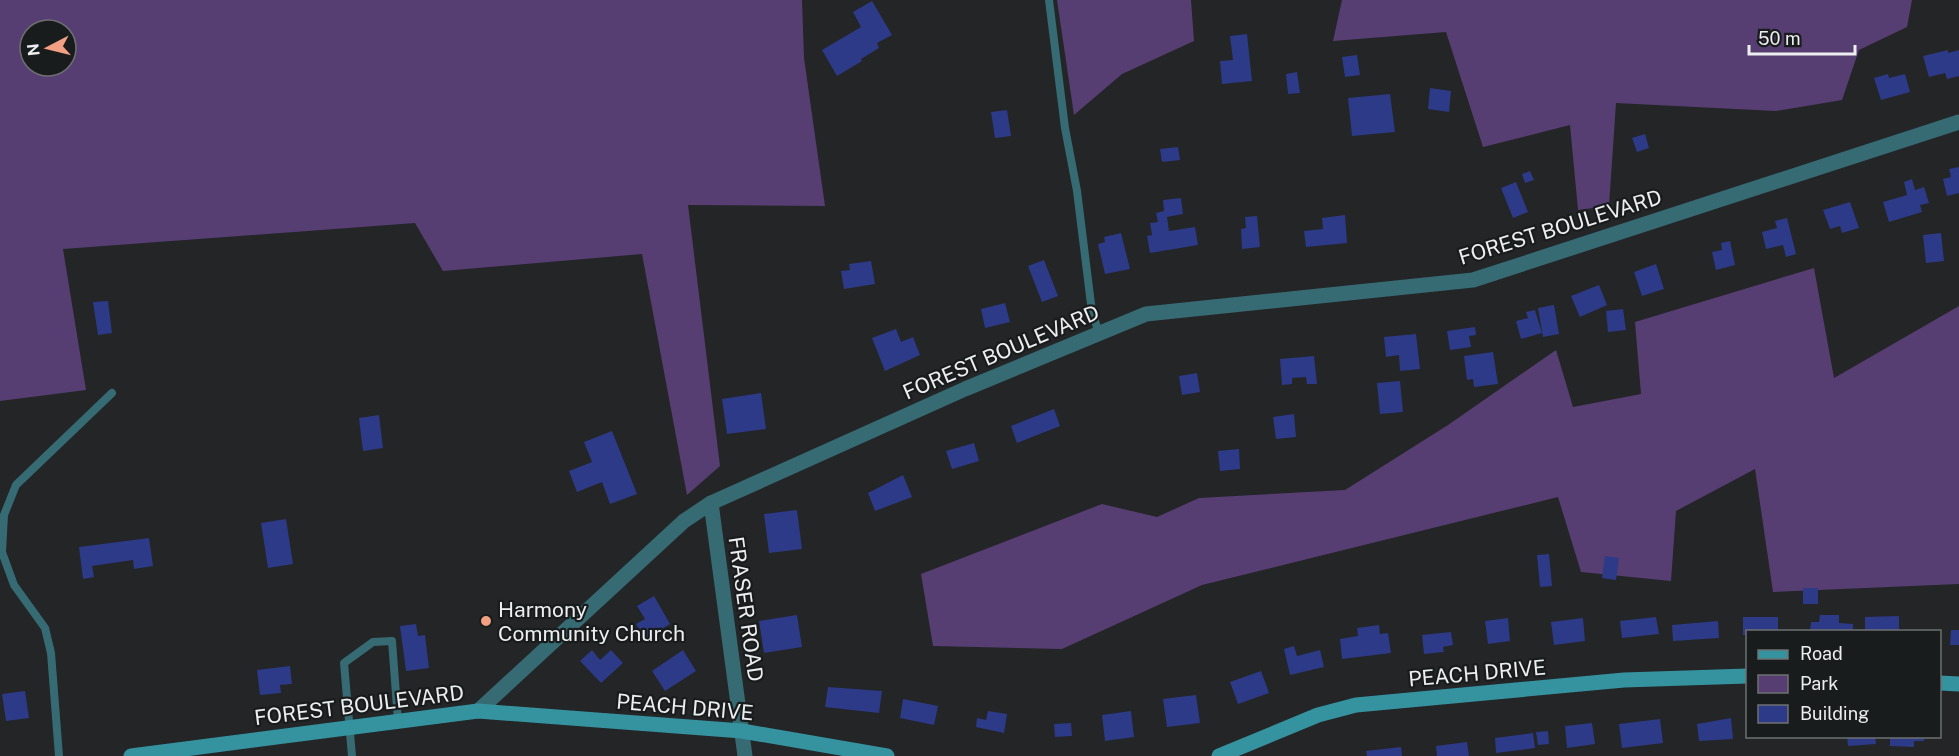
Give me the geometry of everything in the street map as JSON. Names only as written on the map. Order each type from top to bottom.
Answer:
[{"type":"main road","name":"PEACH DRIVE","points":[[1219,756],[1318,715],[1356,705],[1624,680],[1746,676]]},
{"type":"main road","points":[[1941,683],[1959,684]]},
{"type":"main road","name":"FOREST BOULEVARD","points":[[131,756],[478,711]]},
{"type":"main road","name":"PEACH DRIVE","points":[[478,711],[742,731],[887,756]]},
{"type":"street","name":"FOREST BOULEVARD","points":[[478,711],[684,522],[711,503],[965,389],[1146,314],[1473,280],[1959,122]]},
{"type":"street","name":"FRASER ROAD","points":[[711,503],[745,756]]},
{"type":"lane","points":[[1049,0],[1092,312],[1099,333]]},
{"type":"lane","points":[[59,756],[51,653],[45,628],[14,585],[2,552],[4,515],[16,485],[112,393]]},
{"type":"lane","points":[[352,756],[344,663],[373,642],[392,641],[398,721]]},
{"type":"green space","points":[[0,0],[802,0],[804,58],[825,206],[688,205],[720,466],[687,495],[642,254],[443,271],[415,223],[63,249],[86,390],[0,401]]},
{"type":"green space","points":[[1057,0],[1191,0],[1194,41],[1122,74],[1074,115]]},
{"type":"green space","points":[[1342,0],[1912,0],[1907,27],[1859,50],[1842,100],[1776,111],[1616,103],[1609,206],[1578,210],[1570,125],[1483,147],[1446,32],[1333,41]]},
{"type":"green space","points":[[1814,268],[1834,378],[1959,306],[1959,584],[1773,592],[1755,469],[1676,511],[1671,581],[1581,572],[1558,497],[1202,585],[1062,649],[933,646],[921,574],[1102,504],[1157,517],[1199,498],[1345,490],[1448,425],[1556,350],[1573,407],[1641,394],[1635,322]]},
{"type":"building","points":[[872,1],[892,35],[877,43],[879,48],[861,59],[862,61],[837,76],[822,50],[861,27],[853,12]]},
{"type":"building","points":[[1247,34],[1252,81],[1222,84],[1220,61],[1233,60],[1230,36]]},
{"type":"building","points":[[1948,50],[1948,53],[1959,50],[1959,76],[1947,79],[1945,73],[1929,77],[1923,56]]},
{"type":"building","points":[[1357,55],[1360,75],[1345,77],[1342,57]]},
{"type":"building","points":[[1297,72],[1300,93],[1288,94],[1286,74]]},
{"type":"building","points":[[1888,74],[1889,78],[1905,74],[1910,92],[1881,100],[1874,78]]},
{"type":"building","points":[[1430,88],[1451,91],[1449,112],[1428,109]]},
{"type":"building","points":[[1390,94],[1395,132],[1352,136],[1348,98]]},
{"type":"building","points":[[1007,110],[1011,136],[995,138],[991,112]]},
{"type":"building","points":[[1645,134],[1649,148],[1637,152],[1632,138]]},
{"type":"building","points":[[1178,147],[1180,160],[1162,162],[1160,149]]},
{"type":"building","points":[[1959,167],[1959,193],[1947,196],[1943,179],[1951,177],[1949,169]]},
{"type":"building","points":[[1530,171],[1534,180],[1525,183],[1522,174]]},
{"type":"building","points":[[1912,179],[1915,190],[1924,187],[1929,203],[1920,205],[1922,212],[1889,222],[1883,202],[1907,195],[1904,182]]},
{"type":"building","points":[[1516,182],[1528,212],[1513,218],[1501,188]]},
{"type":"building","points":[[1181,198],[1183,214],[1167,217],[1169,231],[1195,227],[1198,245],[1150,253],[1147,236],[1152,235],[1150,223],[1158,222],[1156,213],[1164,211],[1163,200]]},
{"type":"building","points":[[1850,202],[1859,228],[1842,233],[1840,226],[1830,229],[1823,210]]},
{"type":"building","points":[[1345,215],[1347,243],[1306,247],[1304,231],[1323,229],[1322,218]]},
{"type":"building","points":[[1257,216],[1260,247],[1242,249],[1241,229],[1246,228],[1245,217]]},
{"type":"building","points":[[1787,218],[1796,254],[1786,257],[1783,245],[1766,249],[1762,232],[1777,228],[1775,221]]},
{"type":"building","points":[[1121,233],[1130,269],[1105,274],[1098,244],[1105,242],[1104,237]]},
{"type":"building","points":[[1941,233],[1944,261],[1926,263],[1923,235]]},
{"type":"building","points":[[1730,241],[1735,265],[1716,270],[1712,252],[1722,250],[1721,243]]},
{"type":"building","points":[[1044,260],[1058,296],[1042,302],[1028,266]]},
{"type":"building","points":[[871,261],[875,284],[844,289],[841,271],[850,270],[849,264]]},
{"type":"building","points":[[1656,264],[1664,289],[1642,296],[1634,272]]},
{"type":"building","points":[[1599,285],[1607,305],[1580,317],[1571,296]]},
{"type":"building","points":[[108,301],[112,333],[98,335],[93,302]]},
{"type":"building","points":[[1005,303],[1010,322],[985,328],[981,309]]},
{"type":"building","points":[[1554,305],[1559,334],[1543,337],[1538,308]]},
{"type":"building","points":[[1623,309],[1626,330],[1608,332],[1606,311]]},
{"type":"building","points":[[1535,310],[1542,333],[1521,339],[1516,321],[1528,318],[1526,312]]},
{"type":"building","points":[[1475,327],[1476,335],[1469,336],[1471,347],[1450,350],[1447,331]]},
{"type":"building","points":[[896,329],[901,342],[913,337],[920,355],[885,371],[872,338]]},
{"type":"building","points":[[1416,334],[1420,369],[1400,371],[1399,355],[1386,357],[1384,337]]},
{"type":"building","points":[[1493,352],[1498,384],[1474,387],[1473,379],[1467,380],[1464,356]]},
{"type":"building","points":[[1314,356],[1317,384],[1307,384],[1306,377],[1292,378],[1292,384],[1282,385],[1280,359]]},
{"type":"building","points":[[1197,373],[1200,392],[1182,395],[1179,376]]},
{"type":"building","points":[[1400,381],[1403,412],[1380,414],[1377,383]]},
{"type":"building","points":[[761,393],[766,429],[727,434],[722,399]]},
{"type":"building","points":[[1054,409],[1060,426],[1017,443],[1011,426]]},
{"type":"building","points":[[1294,414],[1296,437],[1276,439],[1273,417]]},
{"type":"building","points":[[379,415],[383,448],[363,451],[359,418]]},
{"type":"building","points":[[612,431],[637,494],[610,504],[602,482],[577,492],[569,471],[592,462],[584,442]]},
{"type":"building","points":[[974,443],[979,461],[952,469],[946,451]]},
{"type":"building","points":[[1239,449],[1240,469],[1220,471],[1218,451]]},
{"type":"building","points":[[903,475],[912,497],[875,511],[868,493]]},
{"type":"building","points":[[797,510],[802,549],[769,553],[764,514]]},
{"type":"building","points":[[286,519],[293,564],[268,568],[261,523]]},
{"type":"building","points":[[149,538],[153,566],[134,569],[133,560],[92,566],[94,577],[83,579],[79,547]]},
{"type":"building","points":[[1549,554],[1552,586],[1540,587],[1537,555]]},
{"type":"building","points":[[1605,556],[1619,558],[1616,580],[1602,578]]},
{"type":"building","points":[[1803,588],[1818,588],[1818,604],[1803,604]]},
{"type":"building","points":[[654,596],[670,624],[645,639],[636,624],[645,619],[637,606]]},
{"type":"building","points":[[797,615],[802,647],[764,653],[759,621]]},
{"type":"building","points":[[1820,615],[1839,615],[1839,623],[1853,624],[1853,630],[1810,630],[1811,622],[1819,622]]},
{"type":"building","points":[[1899,616],[1899,630],[1865,630],[1865,617]]},
{"type":"building","points":[[1656,617],[1659,634],[1622,638],[1620,621]]},
{"type":"building","points":[[1743,617],[1778,617],[1778,630],[1746,630],[1746,635],[1743,635]]},
{"type":"building","points":[[1508,618],[1510,641],[1488,644],[1485,621]]},
{"type":"building","points":[[1583,618],[1585,641],[1554,645],[1551,622]]},
{"type":"building","points":[[1718,621],[1719,638],[1673,641],[1672,625]]},
{"type":"building","points":[[416,624],[418,636],[425,635],[429,668],[406,671],[400,626]]},
{"type":"building","points":[[1379,625],[1380,634],[1388,633],[1391,653],[1342,659],[1340,639],[1358,636],[1357,628]]},
{"type":"building","points":[[1951,630],[1959,630],[1959,645],[1950,645]]},
{"type":"building","points":[[1451,632],[1453,645],[1443,647],[1444,652],[1424,654],[1422,635]]},
{"type":"building","points":[[1294,646],[1297,656],[1320,650],[1324,667],[1290,675],[1284,649]]},
{"type":"building","points":[[592,650],[600,660],[611,650],[623,663],[601,683],[580,661]]},
{"type":"building","points":[[683,650],[696,671],[665,691],[652,671]]},
{"type":"building","points":[[290,666],[292,684],[280,685],[281,693],[260,695],[257,670]]},
{"type":"building","points":[[1261,671],[1269,693],[1238,704],[1230,682]]},
{"type":"building","points":[[828,687],[882,691],[879,713],[825,707]]},
{"type":"building","points":[[25,691],[29,718],[6,721],[2,694]]},
{"type":"building","points":[[1196,695],[1200,723],[1167,727],[1163,699]]},
{"type":"building","points":[[903,699],[938,706],[934,725],[900,718]]},
{"type":"building","points":[[988,711],[1007,714],[1004,733],[976,727],[977,718],[986,720]]},
{"type":"building","points":[[1131,711],[1134,737],[1105,741],[1102,715]]},
{"type":"building","points":[[1731,718],[1733,739],[1699,741],[1697,724]]},
{"type":"building","points":[[1660,719],[1663,743],[1622,748],[1619,724]]},
{"type":"building","points":[[1071,723],[1072,736],[1055,737],[1054,724]]},
{"type":"building","points":[[1592,723],[1595,744],[1567,748],[1565,726]]},
{"type":"building","points":[[1548,731],[1549,744],[1538,745],[1536,732]]},
{"type":"building","points":[[1533,733],[1535,748],[1496,753],[1495,738]]},
{"type":"building","points":[[1847,738],[1875,738],[1876,744],[1848,746]]},
{"type":"building","points":[[1890,738],[1924,738],[1924,741],[1914,741],[1914,747],[1890,746]]},
{"type":"building","points":[[1467,742],[1469,756],[1437,756],[1436,746]]},
{"type":"building","points":[[1401,747],[1402,756],[1367,756],[1366,751]]},
{"type":"place","name":"Harmony Community Church","points":[[486,621]]}]
